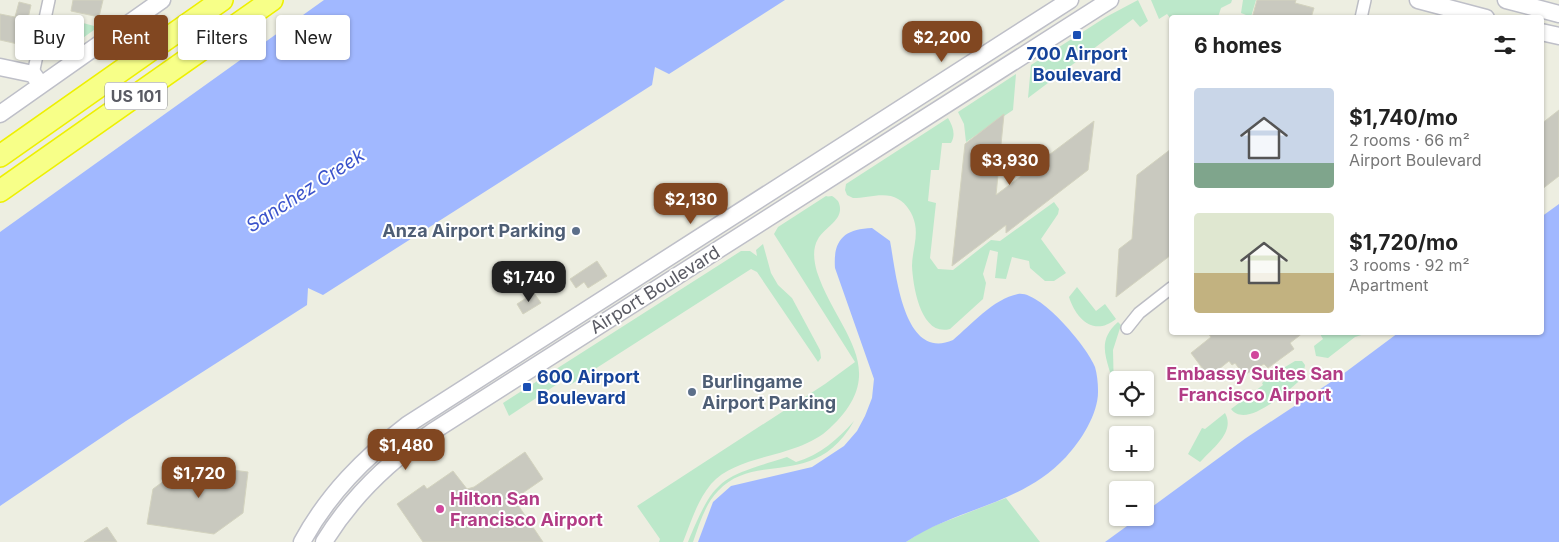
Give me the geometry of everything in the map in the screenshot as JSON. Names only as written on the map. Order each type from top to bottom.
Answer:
[{"type":"highway","name":"US 101","points":[[0,156],[222,0]]},
{"type":"highway","name":"US 101","points":[[0,192],[272,0]]},
{"type":"main road","points":[[0,114],[37,80],[162,0]]},
{"type":"main road","name":"Airport Boulevard","points":[[302,542],[332,494],[358,465],[407,425],[1070,0]]},
{"type":"main road","name":"Airport Boulevard","points":[[324,542],[355,498],[376,476],[408,449],[1110,0]]},
{"type":"main road","points":[[1418,0],[1475,15]]},
{"type":"main road","points":[[1506,0],[1559,14]]},
{"type":"main road","points":[[1544,33],[1559,36]]},
{"type":"main road","points":[[0,67],[37,80]]},
{"type":"main road","points":[[933,88],[943,106]]},
{"type":"main road","points":[[801,173],[811,191]]},
{"type":"main road","points":[[653,267],[663,285]]},
{"type":"main road","points":[[579,315],[590,331]]},
{"type":"street","points":[[37,80],[49,0]]},
{"type":"street","points":[[1362,15],[1365,0]]},
{"type":"street","points":[[1127,328],[1139,312],[1169,290]]},
{"type":"green space","points":[[1138,0],[1148,21],[1140,27],[1133,19],[1028,98],[1031,65],[1106,17]]},
{"type":"green space","points":[[1151,0],[1232,0],[1231,3],[1221,8],[1219,15],[1169,16],[1167,14],[1159,19]]},
{"type":"green space","points":[[1243,0],[1256,0],[1252,15],[1241,13]]},
{"type":"green space","points":[[84,23],[94,26],[94,30],[84,37]]},
{"type":"green space","points":[[1016,74],[1013,110],[966,142],[964,124],[958,112]]},
{"type":"green space","points":[[948,118],[954,134],[951,143],[942,143],[939,170],[931,170],[928,201],[936,203],[930,258],[938,269],[953,270],[991,240],[1000,241],[1054,202],[1059,209],[1058,214],[1041,239],[1066,273],[1054,281],[1045,281],[1030,268],[1029,261],[1012,257],[1006,279],[995,278],[998,252],[990,250],[983,274],[986,283],[983,299],[950,329],[940,329],[932,325],[925,318],[914,286],[912,266],[916,229],[909,210],[901,201],[888,195],[853,198],[847,195],[845,190],[846,184]]},
{"type":"green space","points":[[826,196],[832,196],[838,201],[840,213],[818,239],[814,251],[814,259],[826,294],[855,350],[859,369],[857,387],[848,407],[830,428],[817,438],[802,445],[736,467],[723,474],[711,484],[702,497],[683,542],[659,542],[660,539],[637,506],[825,384],[855,362],[774,234],[778,227]]},
{"type":"green space","points":[[763,244],[771,273],[778,285],[792,298],[820,350],[821,358],[818,362],[757,272],[751,269],[570,385],[562,381],[509,416],[503,403],[741,251],[750,251],[757,256],[756,250]]},
{"type":"green space","points":[[1077,287],[1096,311],[1105,304],[1116,319],[1100,326],[1093,326],[1087,323],[1076,312],[1069,297]]},
{"type":"green space","points":[[1118,322],[1121,325],[1113,350],[1113,371],[1110,371],[1105,347],[1110,330]]},
{"type":"green space","points":[[1321,335],[1362,335],[1355,337],[1328,358],[1316,356],[1314,346],[1323,339]]},
{"type":"green space","points":[[1295,361],[1302,361],[1305,365],[1303,378],[1268,406],[1247,415],[1238,414],[1231,409],[1263,385],[1262,383],[1282,366],[1285,367]]},
{"type":"green space","points":[[1225,413],[1227,420],[1226,432],[1218,443],[1200,462],[1188,454],[1202,428],[1205,429]]},
{"type":"green space","points":[[854,421],[838,442],[821,456],[803,463],[767,469],[733,479],[713,496],[703,515],[693,542],[688,542],[706,504],[723,483],[747,470],[787,457],[796,462],[805,459],[821,451],[842,434]]},
{"type":"green space","points":[[1006,498],[1040,542],[906,542],[926,529]]},
{"type":"water","name":"Sanchez Creek","points":[[324,0],[785,0],[669,74],[655,67],[652,85],[323,295],[308,288],[307,305],[126,421],[0,506],[0,232],[240,60],[266,60],[266,42],[276,34],[276,60],[350,60],[350,15],[303,15]]},
{"type":"water","points":[[1559,204],[1559,542],[1105,542],[1127,526],[1154,526],[1154,505],[1246,438],[1343,374],[1395,335],[1544,335],[1544,215]]},
{"type":"water","points":[[872,228],[890,241],[899,292],[905,310],[913,327],[923,338],[936,343],[953,340],[991,307],[1000,301],[1018,294],[1027,295],[1050,310],[1073,334],[1091,358],[1095,367],[1098,399],[1088,426],[1066,457],[1029,486],[926,530],[906,542],[698,542],[713,502],[731,486],[812,467],[844,446],[857,431],[872,398],[874,379],[835,268],[835,258],[838,243],[842,238],[854,231]]},
{"type":"building","points":[[73,0],[103,0],[99,15],[94,16],[71,11]]},
{"type":"building","points":[[1257,0],[1296,0],[1295,3],[1314,8],[1312,15],[1253,15]]},
{"type":"building","points":[[19,2],[31,5],[29,15],[16,15]]},
{"type":"building","points":[[0,14],[15,17],[15,43],[0,40]]},
{"type":"building","points":[[1559,110],[1559,176],[1544,188],[1544,122]]},
{"type":"building","points":[[1004,114],[996,195],[1094,121],[1088,170],[1006,233],[1006,225],[952,266],[965,144]]},
{"type":"building","points":[[1169,151],[1169,257],[1116,297],[1119,249],[1132,239],[1137,175]]},
{"type":"building","points":[[597,261],[607,276],[588,288],[584,282],[576,288],[570,279]]},
{"type":"building","points":[[534,293],[541,303],[523,314],[517,304]]},
{"type":"building","name":"Embassy Suites San Francisco Airport","points":[[1209,335],[1300,335],[1290,343],[1294,349],[1268,368],[1264,364],[1244,375],[1235,363],[1232,365],[1229,361],[1209,377],[1191,353],[1211,337]]},
{"type":"building","name":"Hilton San Francisco Airport","points":[[525,452],[543,479],[514,499],[543,542],[423,542],[397,504],[424,485],[427,489],[453,471],[467,489],[474,487]]},
{"type":"building","points":[[187,464],[248,472],[243,513],[214,534],[147,524],[153,489]]},
{"type":"building","points":[[107,527],[117,542],[84,542]]},
{"type":"place","name":"700 Airport Boulevard","points":[[1077,35]]},
{"type":"place","name":"Anza Airport Parking","points":[[576,231]]},
{"type":"place","name":"Embassy Suites San Francisco Airport","points":[[1255,355]]},
{"type":"place","name":"600 Airport Boulevard","points":[[527,387]]},
{"type":"place","name":"Burlingame Airport Parking","points":[[692,392]]},
{"type":"place","name":"Hilton San Francisco Airport","points":[[440,509]]}]
